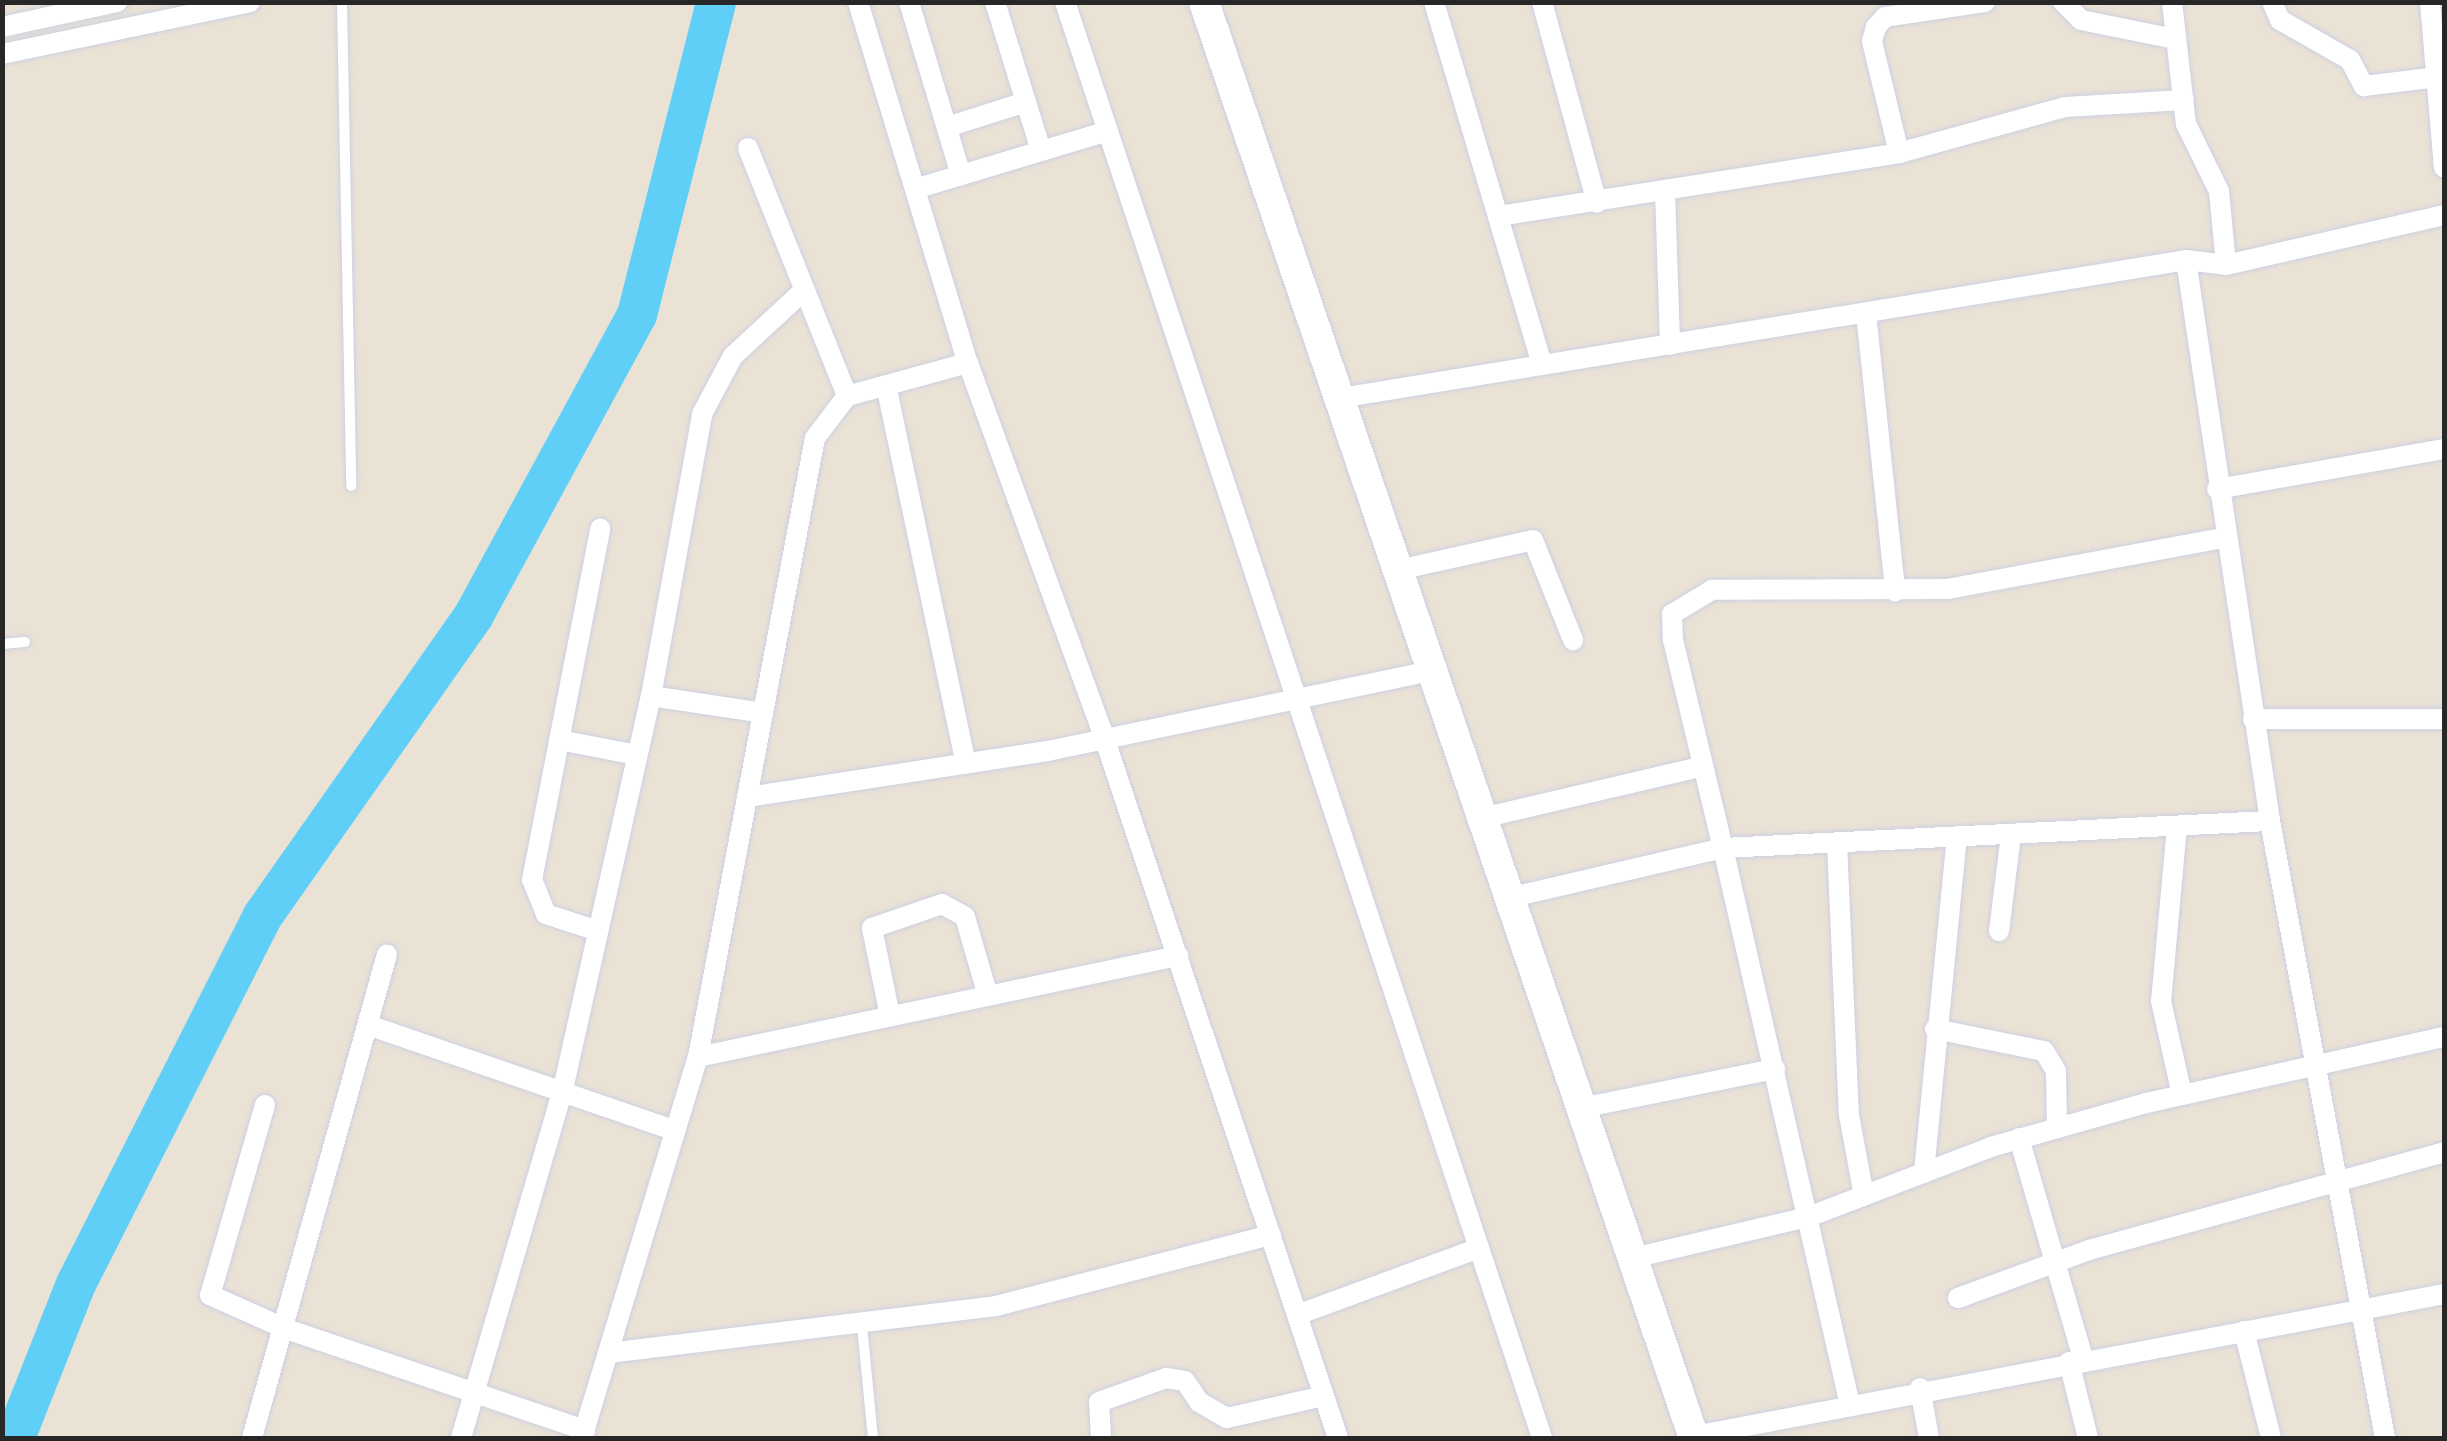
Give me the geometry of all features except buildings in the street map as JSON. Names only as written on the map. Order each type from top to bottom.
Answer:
[{"type":"main road","points":[[1204,2],[1694,1437]]},
{"type":"street","points":[[2,27],[117,2]]},
{"type":"street","points":[[2,54],[250,2]]},
{"type":"street","points":[[858,2],[918,188],[968,363],[1105,740],[1338,1438]]},
{"type":"street","points":[[910,2],[961,175]]},
{"type":"street","points":[[995,2],[1042,151]]},
{"type":"street","points":[[1066,2],[1542,1438]]},
{"type":"street","points":[[1434,2],[1542,365]]},
{"type":"street","points":[[1542,2],[1597,203]]},
{"type":"street","points":[[1899,153],[1876,27],[1885,17],[1938,6],[1985,2]]},
{"type":"street","points":[[2063,2],[2081,20],[2175,39]]},
{"type":"street","points":[[2172,2],[2190,142],[2218,191],[2226,265]]},
{"type":"street","points":[[2272,2],[2280,20],[2350,60],[2370,89],[2438,77]]},
{"type":"street","points":[[2430,2],[2440,31],[2438,77],[2444,166]]},
{"type":"street","points":[[1498,216],[1899,153],[2065,108],[2184,100]]},
{"type":"street","points":[[947,127],[1026,102]]},
{"type":"street","points":[[918,188],[1108,131]]},
{"type":"street","points":[[748,148],[801,293],[847,396]]},
{"type":"street","points":[[1664,191],[1670,344]]},
{"type":"street","points":[[1340,398],[2186,260],[2226,265],[2444,215]]},
{"type":"street","points":[[2186,260],[2223,538],[2270,821],[2312,1066],[2384,1438]]},
{"type":"street","points":[[461,1438],[563,1089],[651,696],[706,404],[733,356],[801,293]]},
{"type":"street","points":[[1866,312],[1894,592]]},
{"type":"street","points":[[265,1106],[208,1284],[217,1301],[584,1434],[698,1057],[816,438],[847,396],[968,363]]},
{"type":"street","points":[[886,384],[966,764]]},
{"type":"street","points":[[2217,490],[2444,449]]},
{"type":"street","points":[[598,930],[546,914],[533,893],[600,529]]},
{"type":"street","points":[[1849,1401],[1674,640],[1672,614],[1681,603],[1712,590],[1950,589],[2223,538]]},
{"type":"street","points":[[1398,570],[1533,540],[1574,640]]},
{"type":"street","points":[[747,797],[1105,740],[1432,672]]},
{"type":"street","points":[[651,696],[763,713]]},
{"type":"street","points":[[2253,719],[2444,718]]},
{"type":"street","points":[[559,740],[637,755]]},
{"type":"street","points":[[1482,818],[1703,766]]},
{"type":"street","points":[[1508,898],[1723,848],[2270,821]]},
{"type":"street","points":[[2177,826],[2161,1001],[2182,1095]]},
{"type":"street","points":[[1999,931],[2011,834]]},
{"type":"street","points":[[1924,1172],[1934,1029],[1957,837]]},
{"type":"street","points":[[1837,843],[1849,1115],[1864,1196]]},
{"type":"street","points":[[890,1016],[872,928],[942,904],[962,911],[988,996]]},
{"type":"street","points":[[252,1438],[286,1329],[387,954]]},
{"type":"street","points":[[698,1057],[1178,956]]},
{"type":"street","points":[[368,1025],[563,1089],[676,1132]]},
{"type":"street","points":[[1934,1029],[2044,1051],[2056,1071],[2057,1128]]},
{"type":"street","points":[[1632,1258],[1808,1217],[2019,1138],[2182,1095],[2444,1037]]},
{"type":"street","points":[[1580,1108],[1775,1070]]},
{"type":"street","points":[[2019,1138],[2054,1262],[2076,1360],[2088,1438]]},
{"type":"street","points":[[1958,1298],[2054,1262],[2335,1177],[2444,1152]]},
{"type":"street","points":[[608,1353],[862,1326],[996,1306],[1271,1235]]},
{"type":"street","points":[[1297,1314],[1479,1248]]},
{"type":"street","points":[[1694,1437],[1849,1401],[2444,1294]]},
{"type":"street","points":[[2244,1331],[2272,1438]]},
{"type":"street","points":[[1102,1438],[1099,1402],[1166,1378],[1185,1381],[1199,1402],[1226,1418],[1324,1396]]},
{"type":"street","points":[[1920,1388],[1929,1438]]},
{"type":"lane","points":[[342,2],[351,486]]},
{"type":"lane","points":[[2,644],[25,642]]},
{"type":"lane","points":[[862,1326],[873,1438]]},
{"type":"waterway","points":[[15,1438],[76,1284],[262,917],[474,615],[637,315],[716,2]]}]
